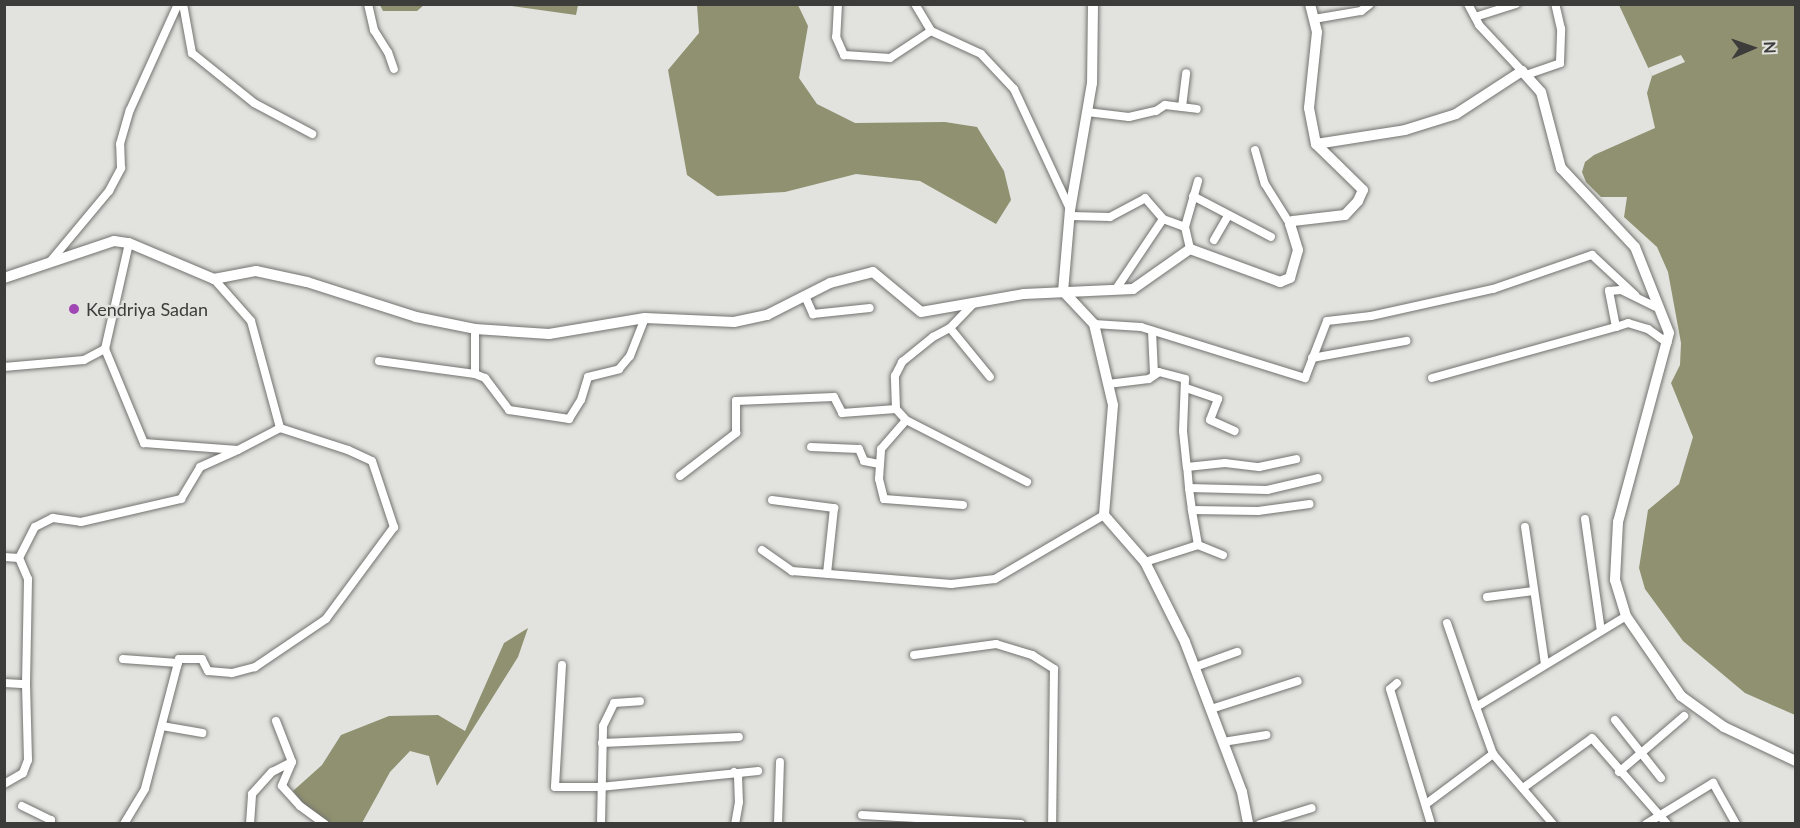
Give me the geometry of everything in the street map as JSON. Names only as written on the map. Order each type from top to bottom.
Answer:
[{"type":"street","points":[[48,264],[109,191],[121,168],[120,144],[130,110],[178,4]]},
{"type":"street","points":[[183,4],[192,53],[254,103],[312,134]]},
{"type":"street","points":[[368,4],[374,30],[388,52],[394,69]]},
{"type":"street","points":[[838,4],[836,37],[844,55],[890,58],[931,31]]},
{"type":"street","points":[[915,4],[931,31],[981,54],[1014,89],[1070,213]]},
{"type":"street","points":[[1093,4],[1092,83],[1070,213],[1063,291],[1094,324],[1113,405],[1104,515],[1144,562],[1195,667],[1242,792],[1248,824]]},
{"type":"street","points":[[1290,224],[1345,215],[1358,201],[1363,190],[1316,144],[1308,108],[1317,32],[1310,4]]},
{"type":"street","points":[[1314,19],[1361,11],[1370,4]]},
{"type":"street","points":[[1468,4],[1475,17],[1541,92],[1561,168],[1635,247],[1670,333],[1618,522],[1615,580],[1626,616],[1681,696],[1724,728],[1796,761]]},
{"type":"street","points":[[1475,17],[1516,4]]},
{"type":"street","points":[[1316,144],[1405,130],[1456,114],[1524,73],[1560,63],[1561,29],[1555,4]]},
{"type":"street","points":[[1182,107],[1186,73]]},
{"type":"street","points":[[1087,112],[1129,117],[1166,105],[1197,109]]},
{"type":"street","points":[[1190,249],[1280,282],[1290,278],[1298,250],[1290,224],[1265,184],[1255,150]]},
{"type":"street","points":[[1190,249],[1185,227],[1198,181]]},
{"type":"street","points":[[1193,196],[1271,237]]},
{"type":"street","points":[[1070,213],[1110,218],[1145,198],[1163,219],[1185,227]]},
{"type":"street","points":[[1214,240],[1228,216]]},
{"type":"street","points":[[1116,289],[1163,219]]},
{"type":"street","points":[[4,278],[114,241],[129,243],[214,279],[251,321],[280,428]]},
{"type":"street","points":[[129,243],[105,349],[144,443],[238,450]]},
{"type":"street","points":[[214,279],[256,271],[307,282],[416,317],[475,329],[549,334],[645,318],[734,322],[767,315],[830,283],[873,272],[921,312],[1063,291],[1133,289],[1190,249]]},
{"type":"street","points":[[1094,324],[1152,330],[1305,378],[1327,321],[1371,316],[1493,289],[1592,255],[1635,295],[1660,309]]},
{"type":"street","points":[[1616,327],[1609,291],[1635,295]]},
{"type":"street","points":[[805,296],[813,314],[870,308]]},
{"type":"street","points":[[974,303],[950,328],[933,337],[902,362],[895,376],[896,409],[906,420],[1027,482]]},
{"type":"street","points":[[379,361],[475,374],[485,378],[509,410],[569,419],[581,400],[588,377],[619,369],[630,356],[645,318]]},
{"type":"street","points":[[1432,378],[1628,323],[1648,329],[1667,343]]},
{"type":"street","points":[[950,328],[990,376]]},
{"type":"street","points":[[475,329],[475,374]]},
{"type":"street","points":[[1108,384],[1149,379],[1154,373],[1152,330]]},
{"type":"street","points":[[1312,358],[1406,341]]},
{"type":"street","points":[[4,367],[84,360],[105,349]]},
{"type":"street","points":[[1154,373],[1185,379],[1183,431],[1198,545]]},
{"type":"street","points":[[1186,388],[1218,399],[1210,420],[1235,431]]},
{"type":"street","points":[[680,476],[736,433],[736,401],[834,397],[842,413],[896,409]]},
{"type":"street","points":[[906,420],[881,449],[880,464],[884,499],[963,505]]},
{"type":"street","points":[[19,558],[35,527],[53,518],[81,522],[181,499],[200,467],[280,428],[372,461],[394,527],[326,619],[255,667],[232,673],[208,671],[202,659],[179,659],[146,789],[124,824]]},
{"type":"street","points":[[811,447],[859,449],[864,461],[880,464]]},
{"type":"street","points":[[1187,467],[1225,463],[1259,467],[1296,459]]},
{"type":"street","points":[[1189,488],[1267,490],[1318,478]]},
{"type":"street","points":[[772,500],[834,508],[827,574]]},
{"type":"street","points":[[1192,510],[1258,511],[1310,504]]},
{"type":"street","points":[[762,550],[792,571],[951,584],[995,579],[1104,515]]},
{"type":"street","points":[[1586,519],[1600,631]]},
{"type":"street","points":[[1525,527],[1545,664]]},
{"type":"street","points":[[1144,562],[1198,545],[1222,555]]},
{"type":"street","points":[[4,557],[19,558]]},
{"type":"street","points":[[4,784],[23,773],[28,760],[26,684],[28,579],[19,558]]},
{"type":"street","points":[[1487,597],[1534,591]]},
{"type":"street","points":[[1476,707],[1626,616]]},
{"type":"street","points":[[1448,623],[1493,754],[1553,824]]},
{"type":"street","points":[[914,655],[996,644],[1032,655],[1054,669],[1052,824]]},
{"type":"street","points":[[1195,667],[1237,652]]},
{"type":"street","points":[[123,659],[178,663]]},
{"type":"street","points":[[562,665],[555,787],[600,787],[758,771]]},
{"type":"street","points":[[1211,709],[1298,681]]},
{"type":"street","points":[[4,683],[26,684]]},
{"type":"street","points":[[1397,683],[1390,689],[1431,824]]},
{"type":"street","points":[[601,824],[603,726],[614,703],[640,701]]},
{"type":"street","points":[[1619,772],[1684,716]]},
{"type":"street","points":[[1615,720],[1661,778]]},
{"type":"street","points":[[276,721],[292,762],[282,786],[300,806],[325,824]]},
{"type":"street","points":[[162,726],[202,733]]},
{"type":"street","points":[[1223,742],[1266,735]]},
{"type":"street","points":[[602,743],[739,737]]},
{"type":"street","points":[[1523,788],[1592,738],[1619,772],[1667,824]]},
{"type":"street","points":[[1426,804],[1493,754]]},
{"type":"street","points":[[250,824],[252,794],[272,772],[292,762]]},
{"type":"street","points":[[778,824],[780,762]]},
{"type":"street","points":[[734,772],[738,776],[739,802],[735,824]]},
{"type":"street","points":[[1646,824],[1713,783],[1736,824]]},
{"type":"street","points":[[22,806],[51,820],[51,824]]},
{"type":"street","points":[[1260,824],[1312,808]]},
{"type":"street","points":[[862,815],[1021,824]]},
{"type":"shaded area","points":[[578,4],[576,15],[504,5]]},
{"type":"shaded area","points":[[380,5],[424,5],[417,11],[383,11]]},
{"type":"shaded area","points":[[697,5],[798,5],[808,26],[799,78],[817,104],[855,123],[945,122],[977,127],[1004,171],[1011,200],[996,224],[920,181],[856,174],[785,192],[717,196],[687,175],[668,70],[699,33]]},
{"type":"shaded area","points":[[1619,5],[1795,5],[1795,715],[1745,693],[1683,641],[1645,589],[1639,568],[1648,510],[1679,484],[1693,437],[1671,383],[1680,365],[1681,343],[1668,272],[1657,247],[1624,217],[1627,197],[1601,197],[1586,182],[1582,172],[1585,162],[1594,155],[1655,128],[1647,93],[1652,76]]},
{"type":"shaded area","points":[[528,628],[518,657],[437,786],[429,756],[410,751],[390,772],[362,823],[319,823],[293,791],[322,765],[341,735],[389,716],[438,715],[465,731],[504,643]]},
{"type":"pier","points":[[1681,55],[1685,62],[1652,76],[1648,68]]},
{"type":"place","name":"Kendriya Sadan","points":[[74,309]]}]
